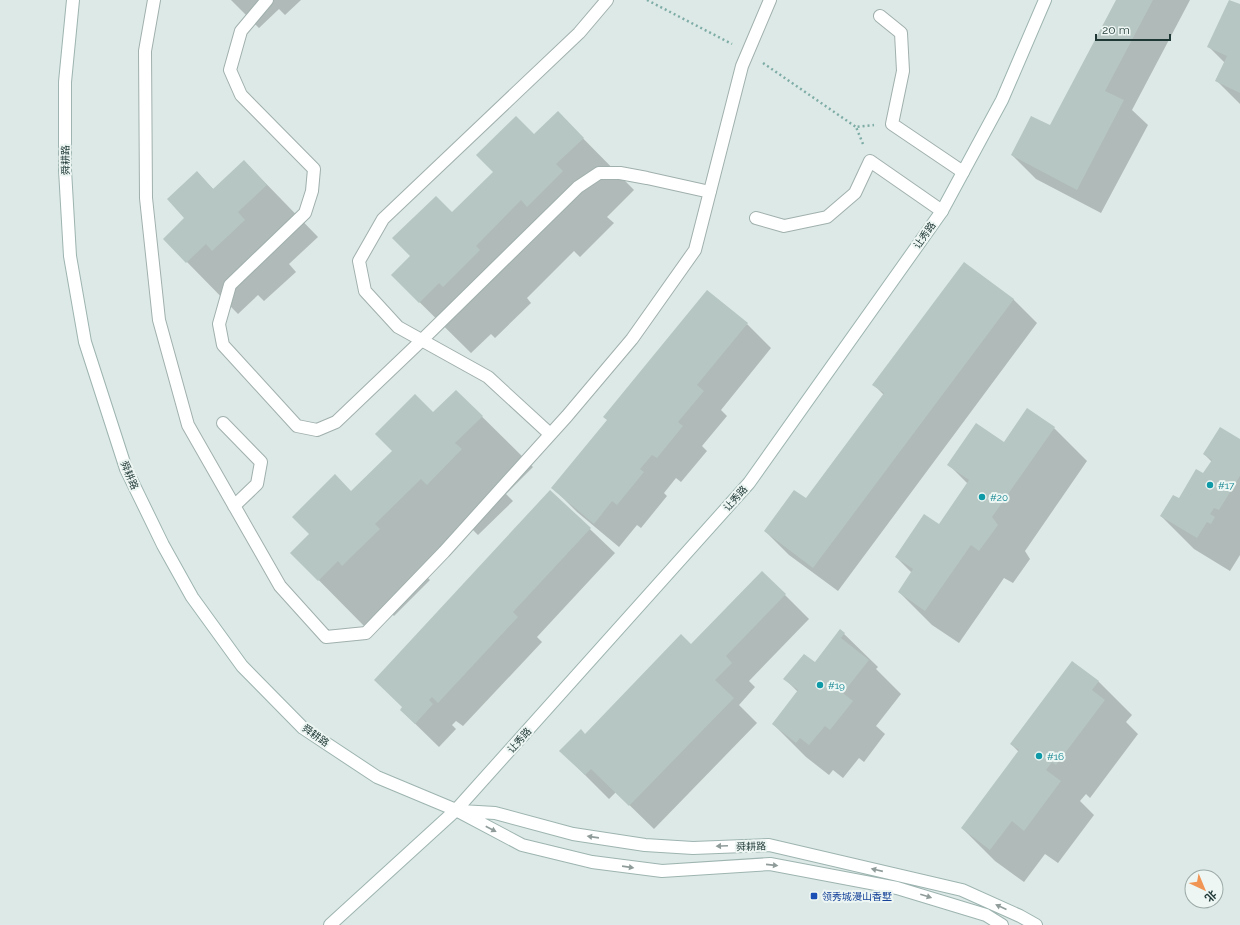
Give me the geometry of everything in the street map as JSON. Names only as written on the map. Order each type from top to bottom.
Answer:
[{"type":"street","name":"舜耕路","points":[[73,0],[65,82],[65,170],[70,256],[85,342],[126,469],[163,545],[192,597],[248,671],[303,728],[377,776],[456,810],[522,845],[592,862],[662,871],[770,864],[897,888],[986,915],[1002,925]]},
{"type":"street","points":[[154,0],[145,51],[146,198],[159,320],[188,425],[280,586],[326,637],[366,633],[444,552],[550,434],[632,339],[695,250],[742,66],[770,0]]},
{"type":"street","points":[[266,0],[240,31],[230,70],[241,95],[314,169],[312,191],[305,213],[230,285],[219,324],[223,345],[297,426],[318,430],[336,422],[578,187],[599,173],[627,174],[710,192]]},
{"type":"street","points":[[550,434],[488,377],[398,327],[365,291],[359,261],[383,219],[579,33],[606,0]]},
{"type":"street","name":"让秀路","points":[[330,925],[456,810],[749,483],[942,211],[1002,100],[1045,0]]},
{"type":"street","points":[[880,16],[901,33],[903,71],[892,124],[963,172]]},
{"type":"street","points":[[756,218],[784,226],[827,217],[855,193],[870,162],[942,211]]},
{"type":"street","points":[[223,423],[261,462],[257,484],[234,506]]},
{"type":"street","name":"舜耕路","points":[[456,810],[495,813],[573,834],[645,845],[694,848],[769,845],[962,890],[1020,916],[1036,925]]},
{"type":"path","points":[[647,0],[748,52],[856,127],[870,162]]},
{"type":"path","points":[[856,127],[892,124]]},
{"type":"building","points":[[1116,0],[1153,0],[1105,91],[1124,100],[1077,190],[1011,155],[1031,116],[1050,125]]},
{"type":"building","points":[[1229,0],[1240,4],[1240,93],[1215,81],[1227,56],[1207,47]]},
{"type":"building","points":[[558,111],[584,138],[556,164],[563,171],[527,207],[521,200],[476,246],[480,250],[443,287],[439,283],[419,303],[391,275],[410,256],[392,238],[436,196],[452,212],[493,172],[476,155],[516,116],[534,134]]},
{"type":"building","points":[[244,160],[267,185],[238,212],[245,220],[212,251],[206,244],[186,263],[163,239],[184,218],[167,199],[197,171],[213,189]]},
{"type":"building","points":[[964,262],[1014,299],[813,568],[764,531],[794,490],[806,498],[884,393],[872,385]]},
{"type":"building","points":[[707,290],[748,323],[697,385],[704,391],[678,422],[683,426],[657,458],[652,455],[640,469],[644,472],[617,505],[612,501],[594,524],[551,488],[607,420],[603,417]]},
{"type":"building","points":[[456,390],[483,416],[455,443],[462,449],[427,485],[421,479],[375,524],[380,529],[342,566],[338,561],[318,581],[290,553],[309,534],[292,517],[335,474],[351,491],[392,451],[375,434],[415,394],[433,412]]},
{"type":"building","name":"#20","points":[[1027,408],[1055,427],[992,517],[998,525],[979,551],[971,545],[925,611],[898,592],[913,569],[895,557],[924,514],[939,524],[969,480],[947,465],[976,423],[1004,442]]},
{"type":"building","name":"#17","points":[[1220,427],[1240,439],[1240,476],[1219,510],[1214,508],[1210,514],[1215,517],[1211,524],[1207,522],[1197,538],[1160,516],[1173,495],[1179,498],[1196,469],[1203,473],[1212,460],[1203,454]]},
{"type":"building","points":[[550,490],[591,528],[513,612],[518,617],[438,703],[432,697],[429,700],[433,704],[415,724],[400,710],[402,707],[374,680]]},
{"type":"building","points":[[762,571],[786,594],[726,656],[732,663],[715,680],[734,698],[629,806],[591,769],[585,775],[559,751],[581,729],[585,734],[681,634],[691,644]]},
{"type":"building","name":"#19","points":[[840,629],[845,633],[841,638],[869,660],[843,693],[853,701],[830,730],[825,726],[809,745],[800,738],[796,743],[772,724],[798,690],[783,679],[804,654],[815,662]]},
{"type":"building","name":"#16","points":[[1072,661],[1099,681],[1092,690],[1105,700],[1056,765],[1052,762],[1046,770],[1061,781],[1024,831],[1012,821],[990,850],[961,828],[1019,750],[1010,744]]},
{"type":"place","name":"#17","points":[[1210,485]]},
{"type":"place","name":"#20","points":[[982,497]]},
{"type":"place","name":"#19","points":[[820,685]]},
{"type":"place","name":"#16","points":[[1039,756]]},
{"type":"place","name":"领秀城漫山香墅","points":[[814,896]]}]
